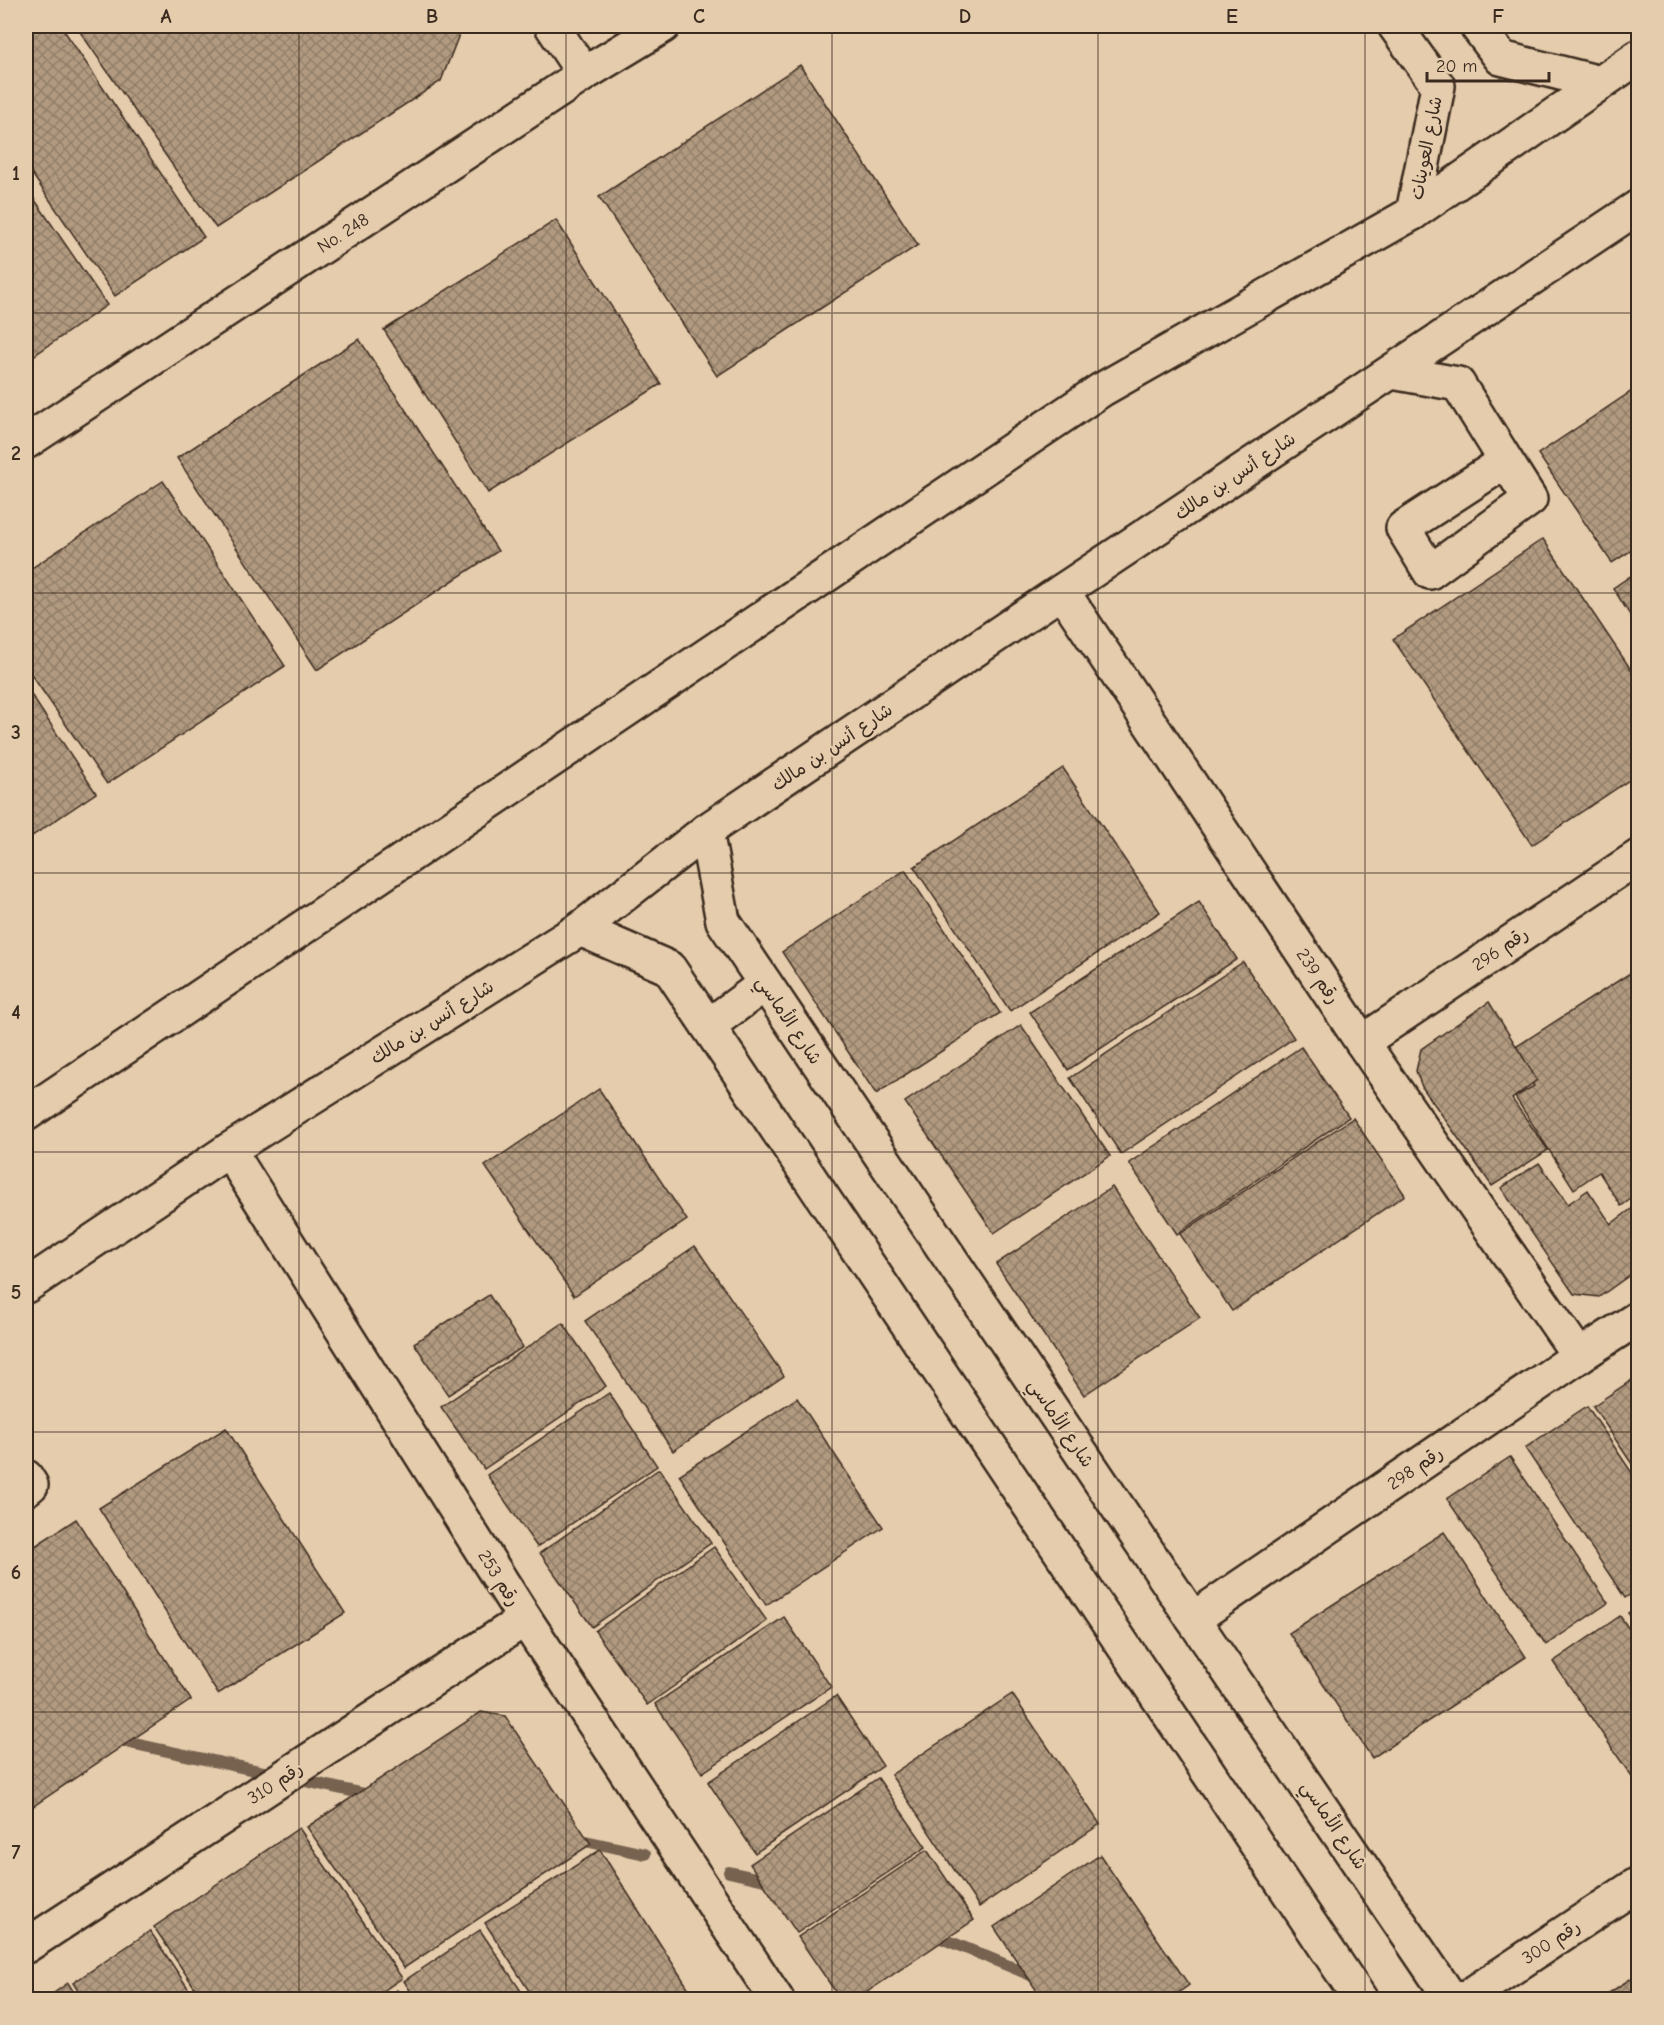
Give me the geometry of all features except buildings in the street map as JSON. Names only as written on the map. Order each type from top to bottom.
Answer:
[{"type":"street","points":[[552,26],[584,74]]},
{"type":"street","name":"No. 248","points":[[26,441],[584,74],[663,26]]},
{"type":"street","name":"شارع العوينات","points":[[1395,26],[1438,86],[1413,213]]},
{"type":"street","points":[[1477,26],[1501,58],[1600,83]]},
{"type":"street","points":[[26,1114],[1101,390],[1413,213],[1638,57]]},
{"type":"street","name":"شارع أنس بن مالك","points":[[26,1286],[229,1150],[580,928],[706,831],[1638,207]]},
{"type":"street","points":[[1392,372],[1458,384],[1506,461]]},
{"type":"street","name":"رقم 239","points":[[1062,591],[1362,1042],[1579,1356]]},
{"type":"street","name":"شارع الأماسي","points":[[706,831],[723,921],[1452,2000]]},
{"type":"street","name":"رقم 296","points":[[1362,1042],[1638,857]]},
{"type":"street","points":[[580,928],[669,968],[1361,2000]]},
{"type":"street","points":[[708,1026],[765,984]]},
{"type":"street","name":"رقم 253","points":[[229,1150],[525,1619],[777,2000]]},
{"type":"street","name":"رقم 298","points":[[1193,1619],[1638,1318]]},
{"type":"street","points":[[26,1477],[31,1485],[26,1489]]},
{"type":"street","name":"رقم 310","points":[[26,1946],[525,1619]]},
{"type":"street","name":"رقم 300","points":[[1463,2000],[1638,1884]]},
{"type":"waterway","points":[[112,1739],[374,1796]]},
{"type":"waterway","points":[[576,1839],[645,1854]]},
{"type":"waterway","points":[[729,1872],[774,1882]]},
{"type":"waterway","points":[[929,1933],[1038,1978]]}]
